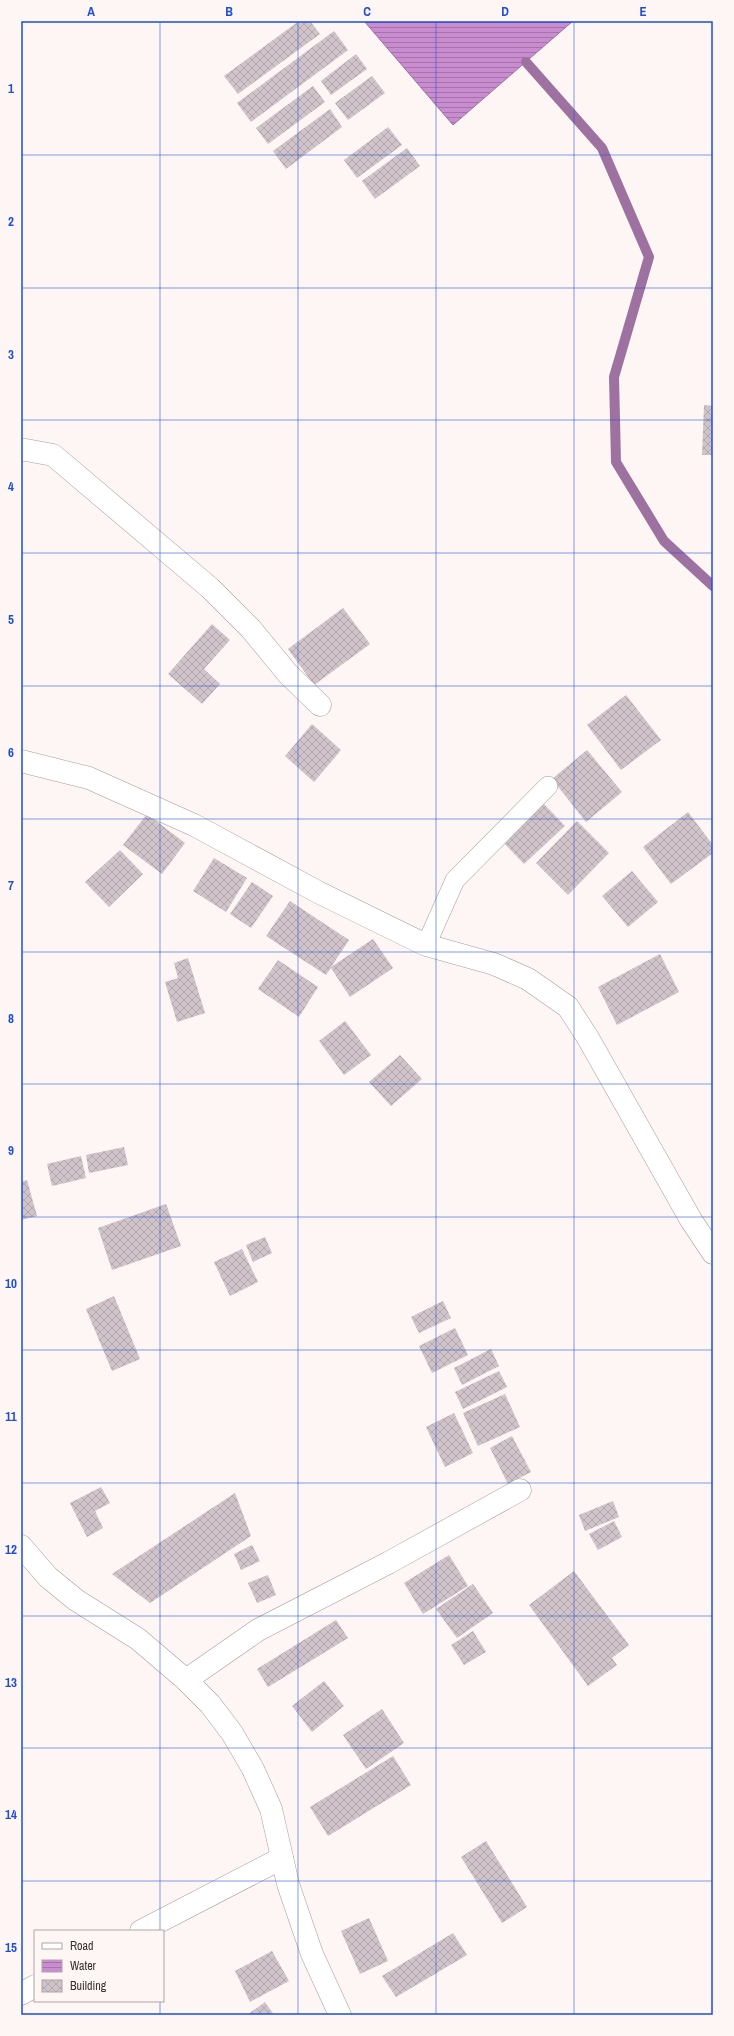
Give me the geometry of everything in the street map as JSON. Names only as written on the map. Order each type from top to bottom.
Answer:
[{"type":"street","points":[[21,450],[53,455],[204,583],[251,629],[288,674],[320,705]]},
{"type":"street","points":[[21,761],[88,778],[194,825],[318,892],[426,945],[494,964],[528,979],[568,1007],[588,1038],[691,1220],[713,1253]]},
{"type":"street","points":[[186,1680],[258,1630],[388,1563],[520,1490]]},
{"type":"street","points":[[21,1546],[48,1577],[76,1600],[138,1639],[186,1680],[210,1704],[232,1733],[253,1769],[271,1809],[288,1884],[312,1954],[340,2015]]},
{"type":"street","points":[[143,1930],[282,1858]]},
{"type":"street","points":[[21,1994],[34,1987]]},
{"type":"lane","points":[[426,945],[456,880],[548,786]]},
{"type":"water","points":[[364,21],[573,21],[453,125]]},
{"type":"building","points":[[299,21],[310,21],[320,34],[238,94],[224,76]]},
{"type":"building","points":[[334,31],[348,50],[251,122],[237,103]]},
{"type":"building","points":[[356,54],[367,69],[331,95],[321,81]]},
{"type":"building","points":[[372,76],[385,93],[348,120],[335,103]]},
{"type":"building","points":[[313,86],[325,102],[268,144],[256,128]]},
{"type":"building","points":[[330,109],[342,127],[286,169],[273,151]]},
{"type":"building","points":[[388,127],[402,145],[357,178],[344,160]]},
{"type":"building","points":[[407,148],[420,166],[375,199],[362,181]]},
{"type":"building","points":[[704,405],[713,406],[713,455],[702,455]]},
{"type":"building","points":[[343,608],[370,644],[314,685],[288,649]]},
{"type":"building","points":[[212,624],[230,640],[204,669],[220,684],[202,704],[168,674]]},
{"type":"building","points":[[626,695],[661,740],[621,770],[587,725]]},
{"type":"building","points":[[312,724],[341,750],[314,782],[285,756]]},
{"type":"building","points":[[587,750],[622,792],[586,822],[552,779]]},
{"type":"building","points":[[543,803],[565,826],[524,864],[502,841]]},
{"type":"building","points":[[688,812],[713,845],[713,853],[671,884],[643,847]]},
{"type":"building","points":[[147,814],[185,843],[162,874],[123,845]]},
{"type":"building","points":[[577,821],[609,853],[568,895],[536,863]]},
{"type":"building","points":[[120,850],[143,874],[109,907],[85,882]]},
{"type":"building","points":[[214,858],[247,878],[226,912],[193,891]]},
{"type":"building","points":[[632,871],[658,902],[628,927],[602,896]]},
{"type":"building","points":[[252,882],[273,896],[251,928],[230,914]]},
{"type":"building","points":[[290,901],[349,940],[331,967],[373,939],[393,968],[350,997],[331,968],[326,975],[266,936]]},
{"type":"building","points":[[660,954],[679,992],[617,1025],[598,987]]},
{"type":"building","points":[[188,958],[205,1013],[177,1022],[165,982],[178,978],[174,963]]},
{"type":"building","points":[[278,960],[318,987],[299,1017],[258,989]]},
{"type":"building","points":[[345,1021],[371,1055],[344,1075],[319,1041]]},
{"type":"building","points":[[400,1055],[422,1079],[391,1106],[369,1082]]},
{"type":"building","points":[[124,1147],[128,1165],[89,1173],[86,1155]]},
{"type":"building","points":[[81,1156],[86,1178],[52,1186],[47,1164]]},
{"type":"building","points":[[27,1180],[37,1216],[21,1220],[21,1182]]},
{"type":"building","points":[[166,1204],[181,1246],[112,1270],[98,1228]]},
{"type":"building","points":[[265,1237],[272,1253],[253,1262],[246,1245]]},
{"type":"building","points":[[242,1249],[258,1282],[230,1296],[214,1262]]},
{"type":"building","points":[[114,1296],[140,1359],[112,1371],[86,1309]]},
{"type":"building","points":[[443,1301],[451,1318],[419,1333],[411,1317]]},
{"type":"building","points":[[455,1328],[468,1355],[432,1373],[419,1346]]},
{"type":"building","points":[[491,1349],[499,1366],[462,1385],[454,1368]]},
{"type":"building","points":[[499,1371],[507,1387],[463,1409],[455,1392]]},
{"type":"building","points":[[505,1394],[520,1427],[478,1446],[463,1413]]},
{"type":"building","points":[[454,1413],[473,1453],[445,1467],[426,1427]]},
{"type":"building","points":[[512,1436],[531,1472],[508,1484],[490,1448]]},
{"type":"building","points":[[101,1487],[110,1503],[95,1511],[103,1528],[87,1537],[70,1503]]},
{"type":"building","points":[[235,1493],[251,1536],[150,1603],[112,1574]]},
{"type":"building","points":[[613,1501],[619,1517],[585,1531],[579,1515]]},
{"type":"building","points":[[614,1521],[622,1537],[598,1550],[589,1534]]},
{"type":"building","points":[[252,1545],[260,1561],[241,1570],[234,1554]]},
{"type":"building","points":[[449,1555],[468,1586],[423,1614],[404,1583]]},
{"type":"building","points":[[574,1571],[629,1645],[612,1658],[617,1665],[588,1686],[529,1605]]},
{"type":"building","points":[[268,1575],[276,1595],[257,1603],[248,1583]]},
{"type":"building","points":[[473,1584],[493,1613],[457,1638],[436,1609]]},
{"type":"building","points":[[336,1620],[348,1638],[268,1687],[257,1669]]},
{"type":"building","points":[[473,1631],[486,1652],[464,1665],[451,1645]]},
{"type":"building","points":[[324,1681],[344,1706],[312,1732],[292,1706]]},
{"type":"building","points":[[382,1709],[404,1743],[366,1769],[343,1735]]},
{"type":"building","points":[[393,1756],[411,1785],[328,1836],[310,1807]]},
{"type":"building","points":[[486,1841],[527,1907],[502,1923],[461,1857]]},
{"type":"building","points":[[369,1918],[388,1961],[360,1974],[341,1931]]},
{"type":"building","points":[[453,1933],[467,1955],[396,1997],[382,1976]]},
{"type":"building","points":[[272,1951],[289,1981],[250,2002],[235,1971]]},
{"type":"building","points":[[265,2002],[274,2015],[247,2015]]},
{"type":"waterway","points":[[526,62],[602,148],[649,257],[614,377],[616,462],[664,541],[713,586]]}]
